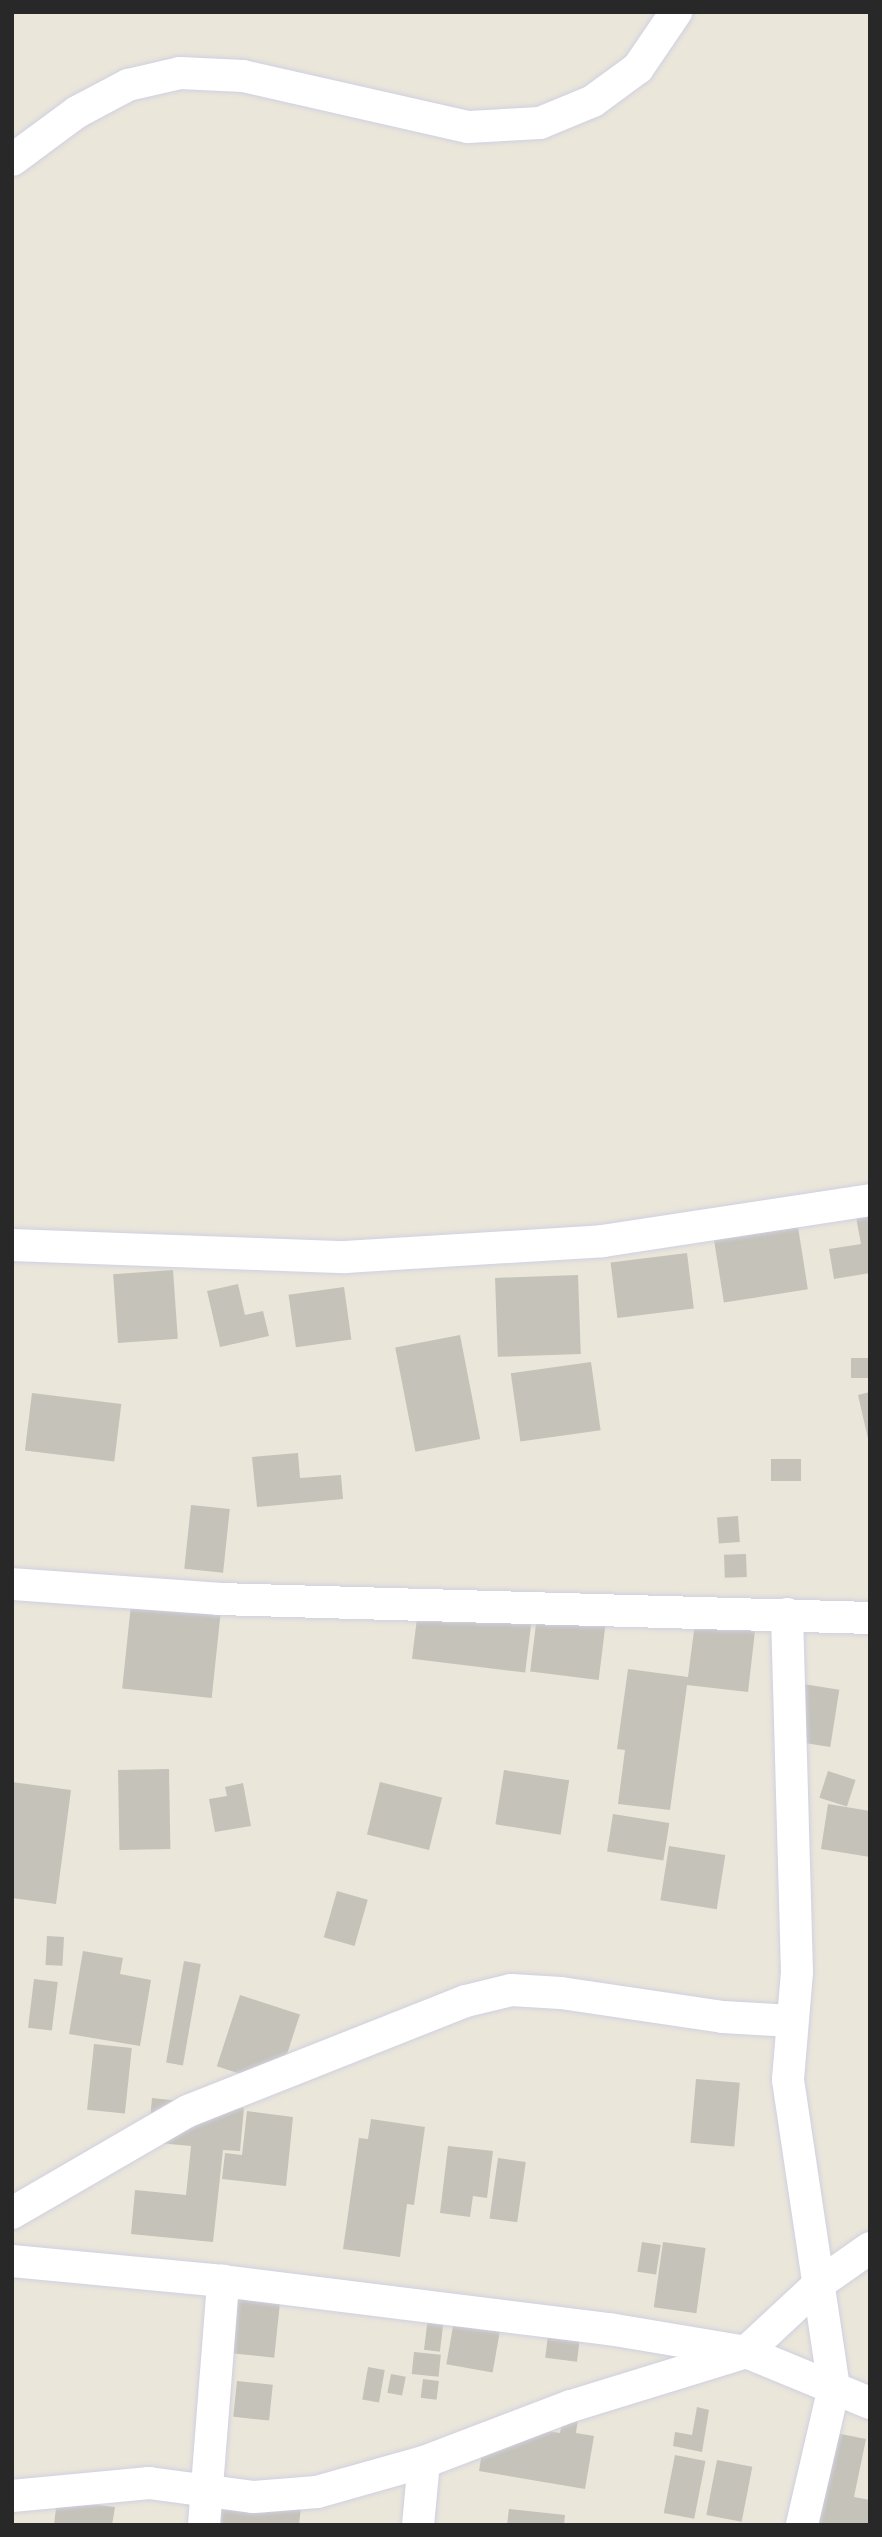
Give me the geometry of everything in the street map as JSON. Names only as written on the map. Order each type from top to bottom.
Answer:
[{"type":"street","points":[[12,160],[77,112],[128,85],[180,73],[243,76],[468,127],[540,123],[593,101],[638,68],[676,12]]},
{"type":"street","points":[[12,1245],[345,1257],[603,1241],[870,1200]]},
{"type":"street","points":[[12,1584],[219,1599],[870,1618]]},
{"type":"street","points":[[787,1614],[796,1897],[788,2080],[834,2387],[802,2525]]},
{"type":"street","points":[[12,2213],[188,2111],[466,2001],[510,1990],[561,1993],[723,2017],[792,2021]]},
{"type":"street","points":[[12,2496],[149,2483],[254,2497],[317,2492],[424,2462],[572,2406],[746,2352],[820,2283],[870,2248]]},
{"type":"street","points":[[12,2261],[223,2281],[609,2329],[746,2352],[870,2403]]},
{"type":"street","points":[[204,2525],[223,2281]]},
{"type":"street","points":[[418,2525],[424,2462]]},
{"type":"building","points":[[870,1215],[870,1273],[834,1279],[829,1249],[861,1244],[856,1217]]},
{"type":"building","points":[[798,1227],[808,1289],[724,1303],[714,1240]]},
{"type":"building","points":[[687,1253],[694,1309],[617,1318],[611,1262]]},
{"type":"building","points":[[173,1270],[178,1339],[118,1343],[113,1274]]},
{"type":"building","points":[[578,1275],[581,1354],[498,1357],[495,1278]]},
{"type":"building","points":[[238,1284],[245,1315],[263,1311],[269,1336],[220,1347],[207,1291]]},
{"type":"building","points":[[344,1287],[351,1339],[296,1347],[289,1295]]},
{"type":"building","points":[[460,1335],[480,1439],[415,1452],[395,1348]]},
{"type":"building","points":[[851,1358],[870,1358],[870,1378],[851,1378]]},
{"type":"building","points":[[591,1362],[601,1430],[520,1442],[511,1373]]},
{"type":"building","points":[[870,1392],[870,1443],[869,1443],[858,1395]]},
{"type":"building","points":[[32,1393],[121,1404],[114,1462],[25,1451]]},
{"type":"building","points":[[298,1453],[300,1478],[341,1475],[343,1499],[257,1507],[252,1457]]},
{"type":"building","points":[[771,1459],[801,1459],[801,1481],[771,1481]]},
{"type":"building","points":[[191,1505],[230,1509],[223,1573],[184,1569]]},
{"type":"building","points":[[738,1516],[740,1542],[719,1543],[717,1517]]},
{"type":"building","points":[[746,1554],[747,1577],[725,1578],[724,1555]]},
{"type":"building","points":[[132,1595],[222,1604],[212,1698],[122,1688]]},
{"type":"building","points":[[418,1610],[531,1624],[525,1673],[412,1659]]},
{"type":"building","points":[[537,1616],[605,1624],[599,1680],[530,1672]]},
{"type":"building","points":[[695,1623],[755,1631],[748,1692],[687,1685],[670,1810],[618,1804],[625,1750],[617,1749],[628,1669],[688,1677]]},
{"type":"building","points":[[784,1681],[839,1690],[830,1747],[775,1738]]},
{"type":"building","points":[[169,1769],[170,1849],[119,1850],[118,1770]]},
{"type":"building","points":[[504,1770],[569,1780],[561,1835],[495,1824]]},
{"type":"building","points":[[828,1771],[856,1780],[847,1807],[819,1798]]},
{"type":"building","points":[[12,1782],[71,1790],[56,1904],[12,1898]]},
{"type":"building","points":[[380,1782],[442,1797],[429,1850],[367,1834]]},
{"type":"building","points":[[243,1783],[251,1826],[215,1832],[209,1799],[227,1796],[225,1787]]},
{"type":"building","points":[[828,1804],[870,1811],[870,1857],[821,1849]]},
{"type":"building","points":[[613,1814],[669,1823],[663,1860],[607,1852]]},
{"type":"building","points":[[669,1846],[725,1855],[717,1909],[660,1900]]},
{"type":"building","points":[[337,1891],[368,1900],[355,1946],[324,1937]]},
{"type":"building","points":[[47,1936],[64,1937],[62,1966],[45,1965]]},
{"type":"building","points":[[83,1951],[123,1958],[120,1974],[151,1980],[140,2046],[69,2034]]},
{"type":"building","points":[[184,1961],[201,1964],[183,2065],[166,2062]]},
{"type":"building","points":[[34,1979],[58,1982],[52,2031],[28,2028]]},
{"type":"building","points":[[240,1995],[300,2014],[277,2086],[217,2066]]},
{"type":"building","points":[[94,2044],[132,2048],[125,2114],[87,2110]]},
{"type":"building","points":[[696,2079],[740,2083],[734,2147],[690,2143]]},
{"type":"building","points":[[152,2098],[244,2108],[240,2151],[223,2150],[213,2242],[131,2234],[135,2190],[186,2195],[191,2146],[148,2142]]},
{"type":"building","points":[[247,2111],[293,2117],[286,2186],[222,2179],[225,2153],[242,2155]]},
{"type":"building","points":[[371,2119],[425,2127],[414,2205],[407,2204],[400,2257],[343,2249],[359,2138],[368,2139]]},
{"type":"building","points":[[448,2146],[493,2151],[487,2198],[473,2196],[470,2217],[440,2213]]},
{"type":"building","points":[[498,2158],[526,2162],[517,2222],[490,2218]]},
{"type":"building","points":[[642,2242],[661,2245],[656,2275],[637,2272]]},
{"type":"building","points":[[663,2242],[706,2248],[696,2313],[654,2307]]},
{"type":"building","points":[[223,2290],[281,2296],[274,2358],[217,2352]]},
{"type":"building","points":[[455,2315],[501,2323],[493,2372],[446,2364]]},
{"type":"building","points":[[428,2317],[444,2319],[440,2352],[424,2350]]},
{"type":"building","points":[[549,2327],[581,2331],[577,2362],[545,2358]]},
{"type":"building","points":[[414,2352],[441,2355],[439,2377],[412,2374]]},
{"type":"building","points":[[368,2367],[385,2370],[379,2402],[362,2399]]},
{"type":"building","points":[[391,2374],[406,2377],[402,2396],[387,2393]]},
{"type":"building","points":[[423,2379],[439,2381],[437,2400],[421,2398]]},
{"type":"building","points":[[237,2381],[273,2385],[269,2421],[233,2417]]},
{"type":"building","points":[[697,2407],[709,2410],[702,2452],[673,2446],[675,2432],[692,2435]]},
{"type":"building","points":[[563,2415],[578,2418],[576,2433],[594,2436],[585,2489],[479,2471],[487,2421],[560,2433]]},
{"type":"building","points":[[816,2429],[866,2439],[854,2497],[870,2500],[870,2525],[798,2525]]},
{"type":"building","points":[[675,2455],[705,2461],[694,2519],[664,2513]]},
{"type":"building","points":[[717,2460],[752,2467],[742,2522],[706,2515]]},
{"type":"building","points":[[219,2481],[241,2510],[266,2513],[270,2485],[303,2489],[299,2525],[214,2525]]},
{"type":"building","points":[[57,2500],[115,2507],[112,2525],[54,2525]]},
{"type":"building","points":[[509,2509],[565,2515],[564,2525],[507,2525]]}]
